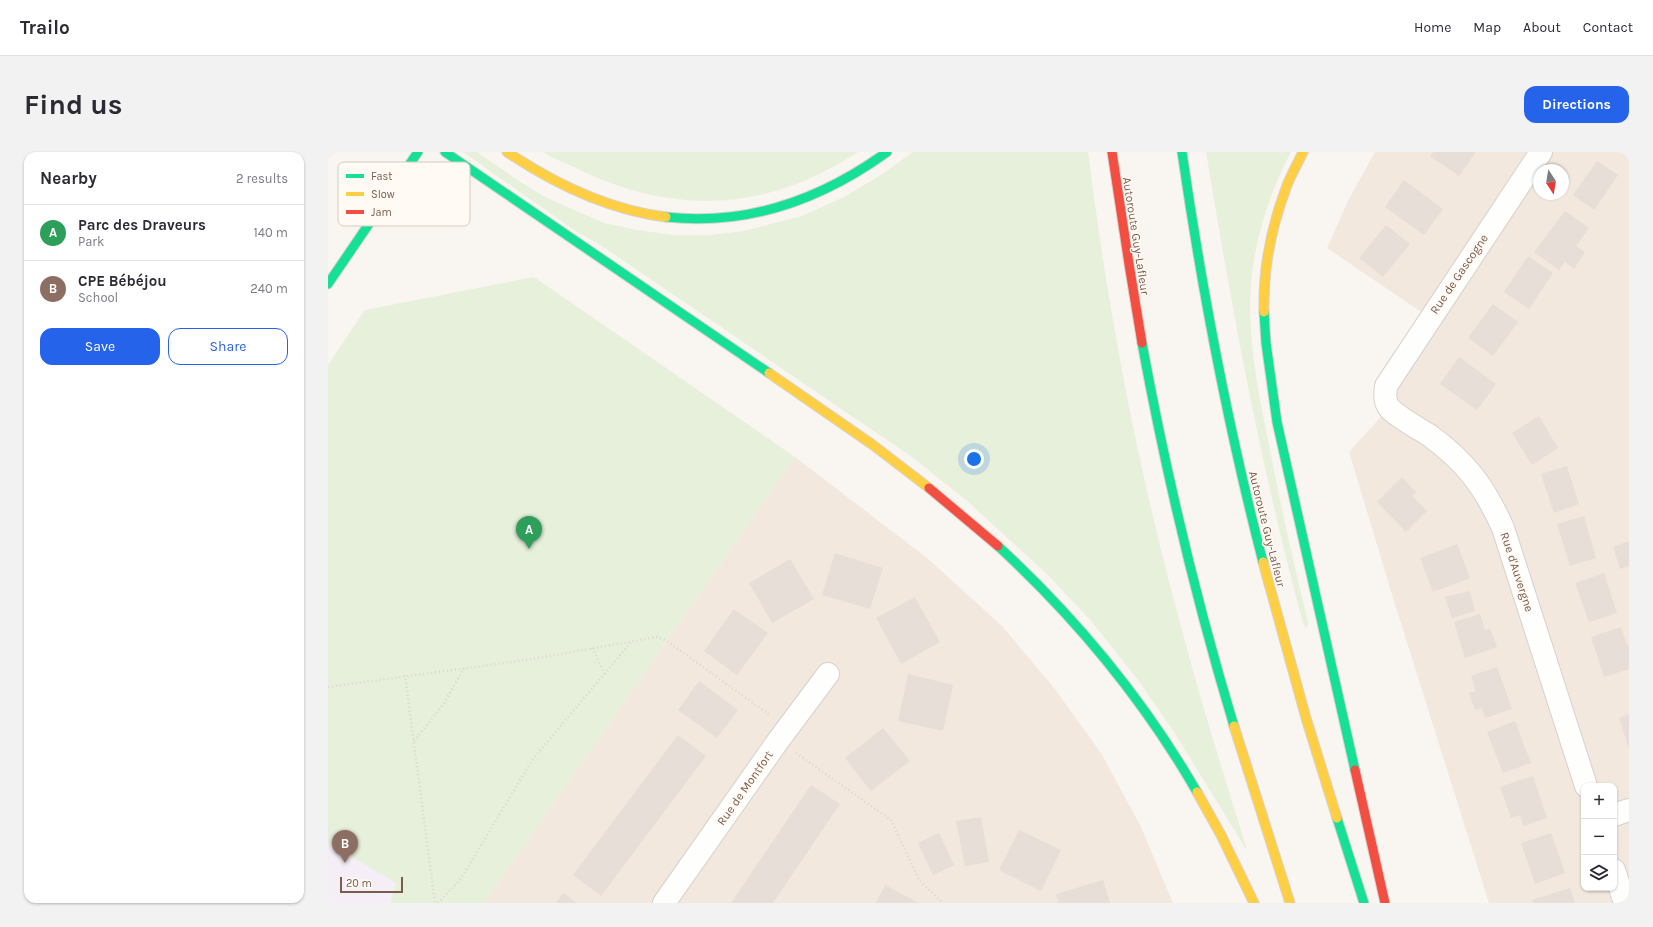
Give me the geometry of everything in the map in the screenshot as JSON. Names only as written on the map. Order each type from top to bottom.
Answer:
[{"type":"main road","points":[[411,162],[418,152]]},
{"type":"main road","points":[[445,152],[460,162]]},
{"type":"main road","points":[[507,152],[552,180],[604,203],[652,216],[689,219],[749,214],[776,208],[806,198],[864,169],[887,152]]},
{"type":"main road","name":"Autoroute Guy-Lafleur","points":[[1112,152],[1138,324],[1161,436],[1190,564],[1238,740],[1290,903]]},
{"type":"main road","name":"Autoroute Guy-Lafleur","points":[[1182,152],[1201,276],[1214,345],[1254,528],[1303,710],[1364,903]]},
{"type":"main road","points":[[1303,152],[1286,184],[1267,257],[1263,302],[1266,352],[1283,456],[1385,903]]},
{"type":"main road","points":[[470,169],[862,437],[954,506],[1011,558],[1053,600],[1088,639],[1137,701],[1181,766],[1208,811],[1254,903]]},
{"type":"main road","points":[[328,284],[368,226]]},
{"type":"street","name":"Rue de Gascogne","points":[[1384,399],[1386,386],[1540,152]]},
{"type":"street","name":"Rue d'Auvergne","points":[[1384,399],[1390,408],[1458,459],[1477,480],[1492,503],[1503,528],[1585,783]]},
{"type":"street","name":"Rue de Montfort","points":[[664,903],[783,734],[828,674]]},
{"type":"street","points":[[1617,814],[1629,810]]},
{"type":"street","points":[[1617,879],[1625,903]]},
{"type":"path","points":[[328,687],[405,675],[526,660],[657,637],[667,641],[891,820],[919,880],[943,903]]},
{"type":"path","points":[[438,903],[460,880],[533,759],[632,641]]},
{"type":"path","points":[[592,648],[605,674]]},
{"type":"path","points":[[414,742],[443,705],[465,668]]},
{"type":"path","points":[[405,675],[434,903]]},
{"type":"shaded area","points":[[1375,152],[1629,152],[1629,903],[1489,903],[1349,452],[1389,408],[1384,399],[1430,318],[1327,248],[1349,199]]},
{"type":"shaded area","points":[[795,457],[927,558],[1002,626],[1054,688],[1101,753],[1140,825],[1173,903],[484,903]]},
{"type":"shaded area","points":[[328,843],[396,883],[390,903],[328,903]]},
{"type":"green space","points":[[463,152],[477,152],[547,198],[604,223],[637,230],[674,235],[711,235],[744,231],[802,216],[844,197],[881,175],[913,152],[1088,152],[1115,333],[1126,393],[1152,512],[1189,657],[1246,849],[1174,732],[1138,680],[1092,622],[1048,575],[967,501],[912,457],[602,246],[574,230]]},
{"type":"green space","points":[[543,152],[858,152],[825,171],[791,186],[758,195],[724,200],[689,200],[655,196],[619,186],[584,172]]},
{"type":"green space","points":[[1206,152],[1291,152],[1272,193],[1259,236],[1253,266],[1250,312],[1251,335],[1261,405],[1283,515],[1308,622],[1308,626],[1306,628],[1303,623],[1288,565],[1248,389]]},
{"type":"green space","points":[[534,277],[795,457],[484,903],[390,903],[396,883],[328,843],[328,365],[365,310]]},
{"type":"building","points":[[1433,152],[1476,152],[1459,176],[1430,156]]},
{"type":"building","points":[[1597,161],[1618,175],[1594,210],[1573,195]]},
{"type":"building","points":[[1404,180],[1443,209],[1424,235],[1385,207]]},
{"type":"building","points":[[1565,211],[1589,228],[1576,246],[1585,252],[1574,269],[1565,262],[1559,270],[1534,252]]},
{"type":"building","points":[[1386,225],[1410,244],[1383,277],[1359,258]]},
{"type":"building","points":[[1528,256],[1553,273],[1529,309],[1504,292]]},
{"type":"building","points":[[1493,304],[1518,322],[1493,356],[1468,338]]},
{"type":"building","points":[[1459,357],[1496,384],[1477,410],[1440,384]]},
{"type":"building","points":[[1539,416],[1558,448],[1532,465],[1512,433]]},
{"type":"building","points":[[1567,466],[1579,504],[1554,513],[1541,474]]},
{"type":"building","points":[[1402,477],[1416,492],[1412,496],[1427,511],[1406,532],[1377,502]]},
{"type":"building","points":[[1584,516],[1596,558],[1570,566],[1557,524]]},
{"type":"building","points":[[1629,541],[1629,566],[1620,569],[1613,547]]},
{"type":"building","points":[[1457,544],[1470,578],[1433,592],[1420,558]]},
{"type":"building","points":[[835,553],[883,568],[870,609],[822,595]]},
{"type":"building","points":[[790,559],[814,599],[772,623],[749,583]]},
{"type":"building","points":[[1604,573],[1617,613],[1589,622],[1575,583]]},
{"type":"building","points":[[1470,591],[1475,611],[1452,618],[1445,597]]},
{"type":"building","points":[[915,597],[940,642],[901,664],[876,618]]},
{"type":"building","points":[[734,609],[768,633],[737,675],[704,651]]},
{"type":"building","points":[[1480,614],[1485,630],[1490,628],[1497,647],[1465,658],[1454,622]]},
{"type":"building","points":[[1621,627],[1627,645],[1629,645],[1629,669],[1604,677],[1591,637]]},
{"type":"building","points":[[1497,667],[1512,709],[1485,718],[1482,708],[1475,710],[1469,693],[1476,691],[1471,676]]},
{"type":"building","points":[[908,674],[953,685],[943,731],[898,721]]},
{"type":"building","points":[[699,681],[738,710],[717,738],[678,710]]},
{"type":"building","points":[[1629,714],[1629,748],[1619,718]]},
{"type":"building","points":[[1515,721],[1531,763],[1503,773],[1487,732]]},
{"type":"building","points":[[883,728],[910,761],[871,791],[845,758]]},
{"type":"building","points":[[678,735],[706,756],[601,896],[573,875]]},
{"type":"building","points":[[1533,776],[1547,818],[1523,826],[1520,815],[1511,818],[1500,787]]},
{"type":"building","points":[[811,785],[840,804],[773,903],[731,903]]},
{"type":"building","points":[[981,817],[989,862],[965,866],[956,821]]},
{"type":"building","points":[[1019,830],[1061,850],[1041,891],[999,870]]},
{"type":"building","points":[[939,833],[954,865],[933,875],[918,843]]},
{"type":"building","points":[[1551,833],[1565,873],[1535,884],[1521,843]]},
{"type":"building","points":[[1103,880],[1110,903],[1058,903],[1056,894]]},
{"type":"building","points":[[885,885],[919,903],[876,903]]},
{"type":"building","points":[[1570,888],[1575,903],[1533,903],[1532,900]]},
{"type":"building","points":[[563,893],[577,903],[556,903]]},
{"type":"traffic: fast","points":[[411,162],[418,152]]},
{"type":"traffic: fast","points":[[445,152],[460,162]]},
{"type":"traffic: fast","points":[[666,217],[696,219],[726,217],[754,213],[782,206],[810,196],[836,183],[862,169],[887,152]]},
{"type":"traffic: fast","points":[[1182,152],[1207,307],[1227,409],[1263,562]]},
{"type":"traffic: fast","points":[[470,169],[769,373]]},
{"type":"traffic: fast","points":[[328,284],[368,226]]},
{"type":"traffic: fast","points":[[1264,312],[1266,343],[1277,422],[1355,770]]},
{"type":"traffic: fast","points":[[1142,343],[1161,440],[1183,536],[1207,631],[1234,726]]},
{"type":"traffic: fast","points":[[998,546],[1055,602],[1107,662],[1155,725],[1197,792]]},
{"type":"traffic: fast","points":[[1337,818],[1364,903]]},
{"type":"traffic: slow","points":[[507,152],[544,175],[583,194],[603,202],[644,214],[666,217]]},
{"type":"traffic: slow","points":[[1264,312],[1265,281],[1272,235],[1287,186],[1303,152]]},
{"type":"traffic: slow","points":[[769,373],[873,445],[929,488]]},
{"type":"traffic: slow","points":[[1263,562],[1306,718],[1337,818]]},
{"type":"traffic: slow","points":[[1234,726],[1290,903]]},
{"type":"traffic: slow","points":[[1197,792],[1221,835],[1254,903]]},
{"type":"traffic: jam","points":[[1112,152],[1142,343]]},
{"type":"traffic: jam","points":[[929,488],[998,546]]},
{"type":"traffic: jam","points":[[1355,770],[1385,903]]},
{"type":"place","name":"Parc des Draveurs","points":[[529,549]]},
{"type":"place","name":"CPE Bébéjou","points":[[345,863]]}]
